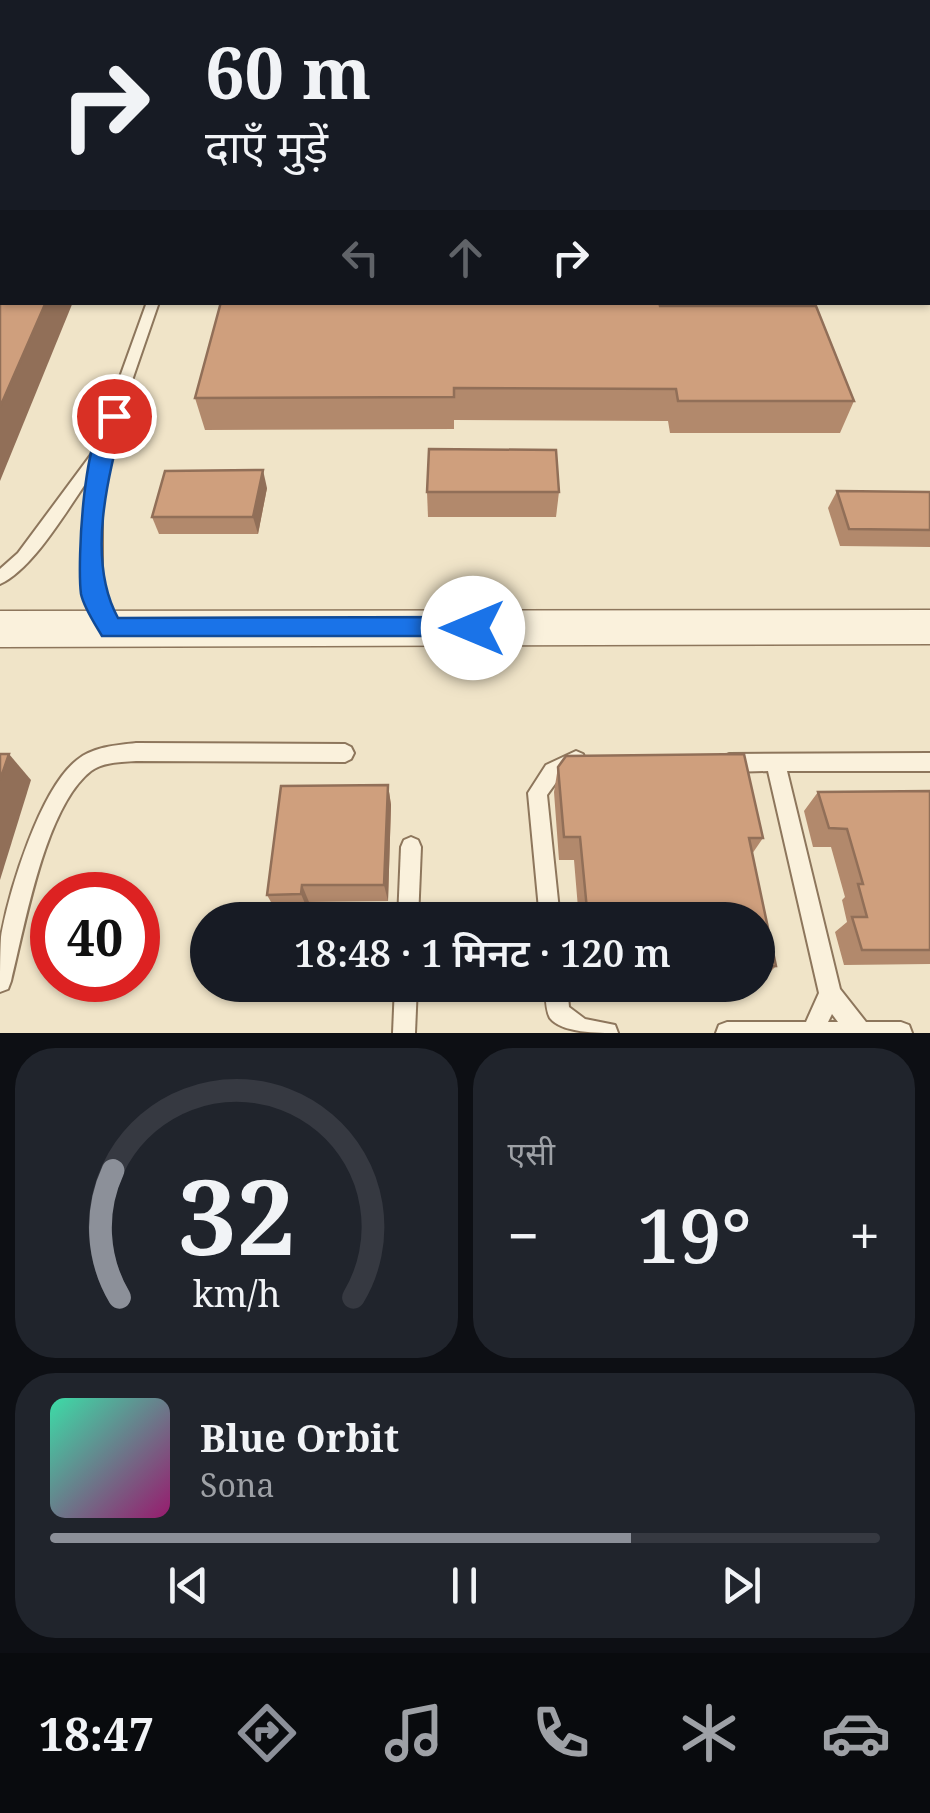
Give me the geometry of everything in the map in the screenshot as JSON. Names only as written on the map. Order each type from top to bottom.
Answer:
[{"type":"street","points":[[0,630],[930,627]]},
{"type":"lane","points":[[111,629],[94,598],[95,483],[100,453],[152,305]]},
{"type":"lane","points":[[0,578],[24,557],[100,453]]},
{"type":"lane","points":[[0,981],[32,864],[58,792],[82,766],[105,755],[136,752],[345,753]]},
{"type":"lane","points":[[548,902],[537,793],[552,771],[576,760],[594,761]]},
{"type":"lane","points":[[703,762],[930,762]]},
{"type":"lane","points":[[776,764],[830,994],[861,1033]]},
{"type":"lane","points":[[409,902],[411,847]]},
{"type":"lane","points":[[812,1033],[830,994]]},
{"type":"lane","points":[[404,1033],[405,1002]]},
{"type":"lane","points":[[558,1002],[559,1013],[581,1029],[607,1033]]},
{"type":"lane","points":[[727,1033],[901,1033]]},
{"type":"building","points":[[0,305],[45,305],[0,407]]},
{"type":"building","points":[[220,305],[660,305],[816,306],[854,401],[678,401],[676,389],[454,388],[454,397],[195,398]]},
{"type":"building","points":[[429,449],[556,450],[559,492],[427,492]]},
{"type":"building","points":[[263,470],[253,517],[152,517],[165,471]]},
{"type":"building","points":[[837,491],[930,492],[930,530],[849,529]]},
{"type":"building","points":[[0,754],[9,754],[0,780]]},
{"type":"building","points":[[744,754],[763,838],[749,838],[762,902],[586,902],[580,837],[564,837],[558,767],[566,756]]},
{"type":"building","points":[[388,785],[384,885],[302,885],[301,894],[267,895],[281,786]]},
{"type":"building","points":[[930,791],[930,950],[862,950],[852,917],[867,917],[858,884],[863,884],[847,829],[829,828],[818,792]]},
{"type":"route","points":[[114,416],[100,453],[95,483],[92,559],[94,598],[111,629],[473,628]]}]
